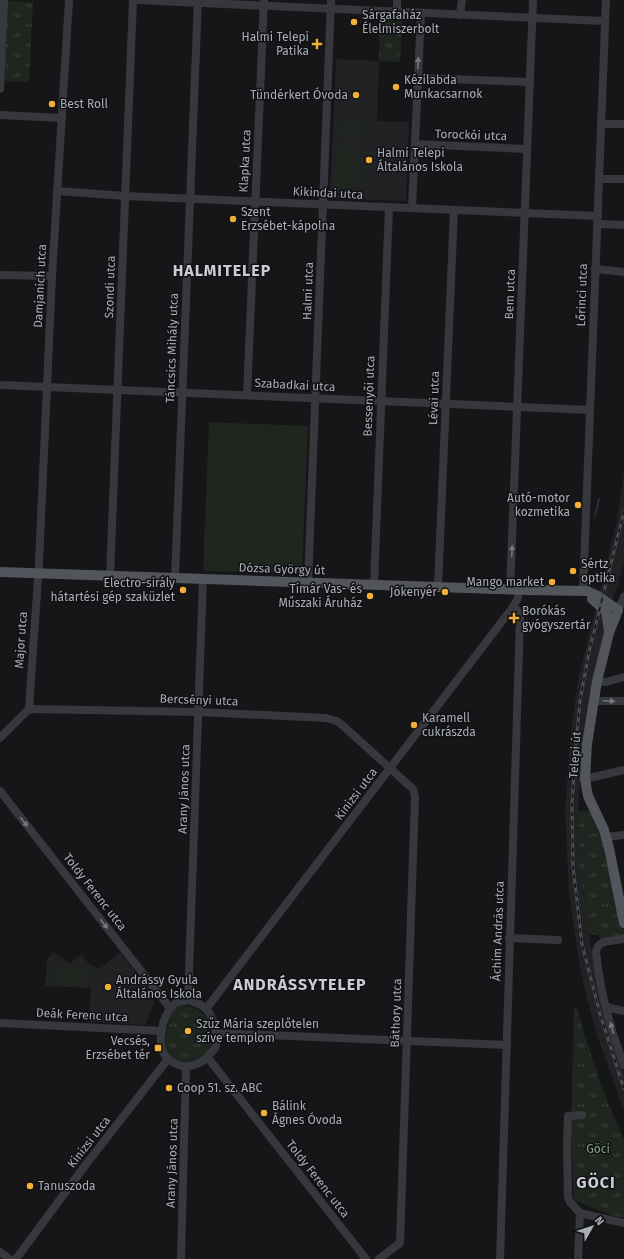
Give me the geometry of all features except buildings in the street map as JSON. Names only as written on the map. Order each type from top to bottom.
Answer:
[{"type":"main road","name":"Dózsa György út","points":[[0,572],[564,592],[588,596],[606,611]]},
{"type":"main road","name":"Dózsa György út","points":[[564,592],[583,590]]},
{"type":"main road","points":[[583,590],[596,595],[618,610]]},
{"type":"main road","points":[[609,633],[606,611],[618,610]]},
{"type":"main road","name":"Telepi út","points":[[618,610],[609,633],[597,681],[587,744],[585,780],[591,804],[606,837],[621,895],[624,923]]},
{"type":"street","points":[[0,89],[4,0]]},
{"type":"street","name":"Damjanich utca","points":[[38,574],[52,276],[69,0]]},
{"type":"street","points":[[135,0],[264,3],[330,10],[605,21]]},
{"type":"street","name":"Szondi utca","points":[[110,576],[125,196],[135,0]]},
{"type":"street","name":"Halmi utca","points":[[308,583],[331,0]]},
{"type":"street","points":[[397,0],[397,12]]},
{"type":"street","points":[[460,15],[462,0]]},
{"type":"street","name":"Bem utca","points":[[514,590],[517,407],[533,0]]},
{"type":"street","name":"Lőrinci utca","points":[[583,590],[606,0]]},
{"type":"street","name":"Táncsics Mihály utca","points":[[175,578],[198,2]]},
{"type":"street","name":"Klapka utca","points":[[247,395],[264,3]]},
{"type":"street","points":[[412,208],[420,13]]},
{"type":"street","points":[[418,78],[529,82]]},
{"type":"street","points":[[0,115],[62,118]]},
{"type":"street","points":[[601,124],[624,124]]},
{"type":"street","name":"Torockói utca","points":[[415,144],[526,149]]},
{"type":"street","points":[[599,179],[624,179]]},
{"type":"street","name":"Kikindai utca","points":[[57,191],[125,196],[525,214],[597,220],[624,225]]},
{"type":"street","name":"Bessenyői utca","points":[[374,585],[389,207]]},
{"type":"street","name":"Lévai utca","points":[[438,587],[454,210]]},
{"type":"street","points":[[595,269],[624,272]]},
{"type":"street","points":[[0,275],[52,276]]},
{"type":"street","name":"Szabadkai utca","points":[[0,385],[590,410]]},
{"type":"street","name":"Major utca","points":[[29,709],[38,574]]},
{"type":"street","name":"Arany János utca","points":[[188,1000],[203,579]]},
{"type":"street","name":"Kinizsi utca","points":[[206,1009],[513,607],[518,598],[514,590]]},
{"type":"street","points":[[618,610],[624,596]]},
{"type":"street","name":"Áchim András utca","points":[[500,1259],[520,618],[518,610],[513,607]]},
{"type":"street","points":[[597,681],[606,682],[624,678]]},
{"type":"street","points":[[594,701],[624,701]]},
{"type":"street","points":[[0,738],[29,709]]},
{"type":"street","name":"Bercsényi utca","points":[[29,709],[199,712],[332,719],[341,724],[390,768]]},
{"type":"street","name":"Báthory utca","points":[[379,1259],[400,1243],[415,797],[413,789],[390,768]]},
{"type":"street","points":[[585,780],[624,770]]},
{"type":"street","name":"Toldy Ferenc utca","points":[[0,791],[170,1008]]},
{"type":"street","points":[[606,837],[624,835]]},
{"type":"street","points":[[510,938],[558,940]]},
{"type":"street","points":[[624,938],[621,940],[609,940],[596,948],[598,975],[624,1065]]},
{"type":"street","points":[[188,1000],[197,1003],[206,1009],[214,1023],[216,1033],[215,1048],[208,1058],[198,1064],[186,1067],[177,1065],[168,1059],[162,1050],[161,1040],[162,1031],[170,1008],[181,1001],[188,1000]]},
{"type":"street","points":[[606,1007],[624,1011]]},
{"type":"street","name":"Deák Ferenc utca","points":[[0,1023],[162,1031]]},
{"type":"street","points":[[216,1033],[507,1045]]},
{"type":"street","name":"Toldy Ferenc utca","points":[[208,1058],[366,1259]]},
{"type":"street","name":"Kinizsi utca","points":[[16,1259],[87,1163],[168,1059]]},
{"type":"street","name":"Arany János utca","points":[[181,1259],[186,1067]]},
{"type":"street","points":[[582,1115],[568,1116],[568,1197],[570,1202],[580,1213],[624,1223]]},
{"type":"street","points":[[578,1259],[580,1213]]},
{"type":"street","points":[[0,1252],[9,1259]]},
{"type":"shaded area","name":"Halmi Telepi Általános Iskola","points":[[336,59],[379,61],[377,121],[409,122],[406,201],[330,198]]},
{"type":"shaded area","points":[[624,473],[624,562],[619,582],[605,622],[604,635],[590,691],[578,811],[580,866],[589,934],[593,958],[624,1073],[624,1111],[597,1035],[579,962],[569,892],[565,810],[571,728],[579,676],[616,524]]},
{"type":"shaded area","name":"Andrássy Gyula Általános Iskola","points":[[53,952],[70,963],[80,955],[88,963],[99,969],[120,953],[156,998],[145,1025],[89,1022],[91,988],[45,986],[47,959]]},
{"type":"green space","points":[[6,1],[33,2],[29,82],[3,81]]},
{"type":"green space","points":[[380,18],[402,19],[400,62],[379,61]]},
{"type":"green space","points":[[340,121],[363,122],[362,141],[339,140]]},
{"type":"green space","points":[[336,147],[361,148],[359,189],[333,187]]},
{"type":"green space","points":[[209,422],[308,426],[302,574],[203,571]]},
{"type":"green space","points":[[578,811],[589,811],[604,842],[624,931],[624,941],[602,941],[598,935],[589,934],[580,866]]},
{"type":"green space","points":[[55,966],[87,968],[86,984],[54,982]]},
{"type":"green space","points":[[183,1005],[197,1009],[206,1017],[212,1035],[208,1052],[205,1056],[197,1061],[188,1063],[179,1062],[172,1058],[167,1050],[166,1044],[169,1019],[176,1008]]},
{"type":"green space","name":"Göci","points":[[574,1008],[577,1008],[604,1093],[624,1140],[624,1218],[608,1214],[574,1200],[571,1132]]},
{"type":"waterway","points":[[595,516],[599,499]]},
{"type":"railway","points":[[624,511],[589,652],[580,701],[572,804],[573,867],[582,944],[600,1014],[624,1089]]},
{"type":"place","name":"Sárgafaház Élelmiszerbolt","points":[[354,22]]},
{"type":"place","name":"Halmi Telepi Patika","points":[[317,44]]},
{"type":"place","name":"Kézilabda Munkacsarnok","points":[[396,87]]},
{"type":"place","name":"Tündérkert Óvoda","points":[[356,95]]},
{"type":"place","name":"Best Roll","points":[[52,104]]},
{"type":"place","name":"Halmi Telepi Általános Iskola","points":[[369,160]]},
{"type":"place","name":"Szent Erzsébet-kápolna","points":[[233,219]]},
{"type":"place","name":"Autó-motor kozmetika","points":[[578,505]]},
{"type":"place","name":"Sértz optika","points":[[573,571]]},
{"type":"place","name":"Mango market","points":[[552,582]]},
{"type":"place","name":"Electro-sirály hátartési gép szaküzlet","points":[[183,590]]},
{"type":"place","name":"Jókenyér","points":[[445,592]]},
{"type":"place","name":"Tímár Vas- és Műszaki Áruház","points":[[370,596]]},
{"type":"place","name":"Borókás gyógyszertár","points":[[514,618]]},
{"type":"place","name":"Karamell cukrászda","points":[[414,725]]},
{"type":"place","name":"Andrássy Gyula Általános Iskola","points":[[108,987]]},
{"type":"place","name":"Szűz Mária szeplőtelen szíve templom","points":[[188,1031]]},
{"type":"place","name":"Vecsés, Erzsébet tér","points":[[158,1048]]},
{"type":"place","name":"Coop 51. sz. ABC","points":[[169,1088]]},
{"type":"place","name":"Bálink Ágnes Óvoda","points":[[264,1113]]},
{"type":"place","name":"Tanuszoda","points":[[30,1186]]},
{"type":"district","name":"HALMITELEP","points":[[222,270]]},
{"type":"district","name":"ANDRÁSSYTELEP","points":[[300,984]]},
{"type":"district","name":"GÖCI","points":[[596,1182]]}]
